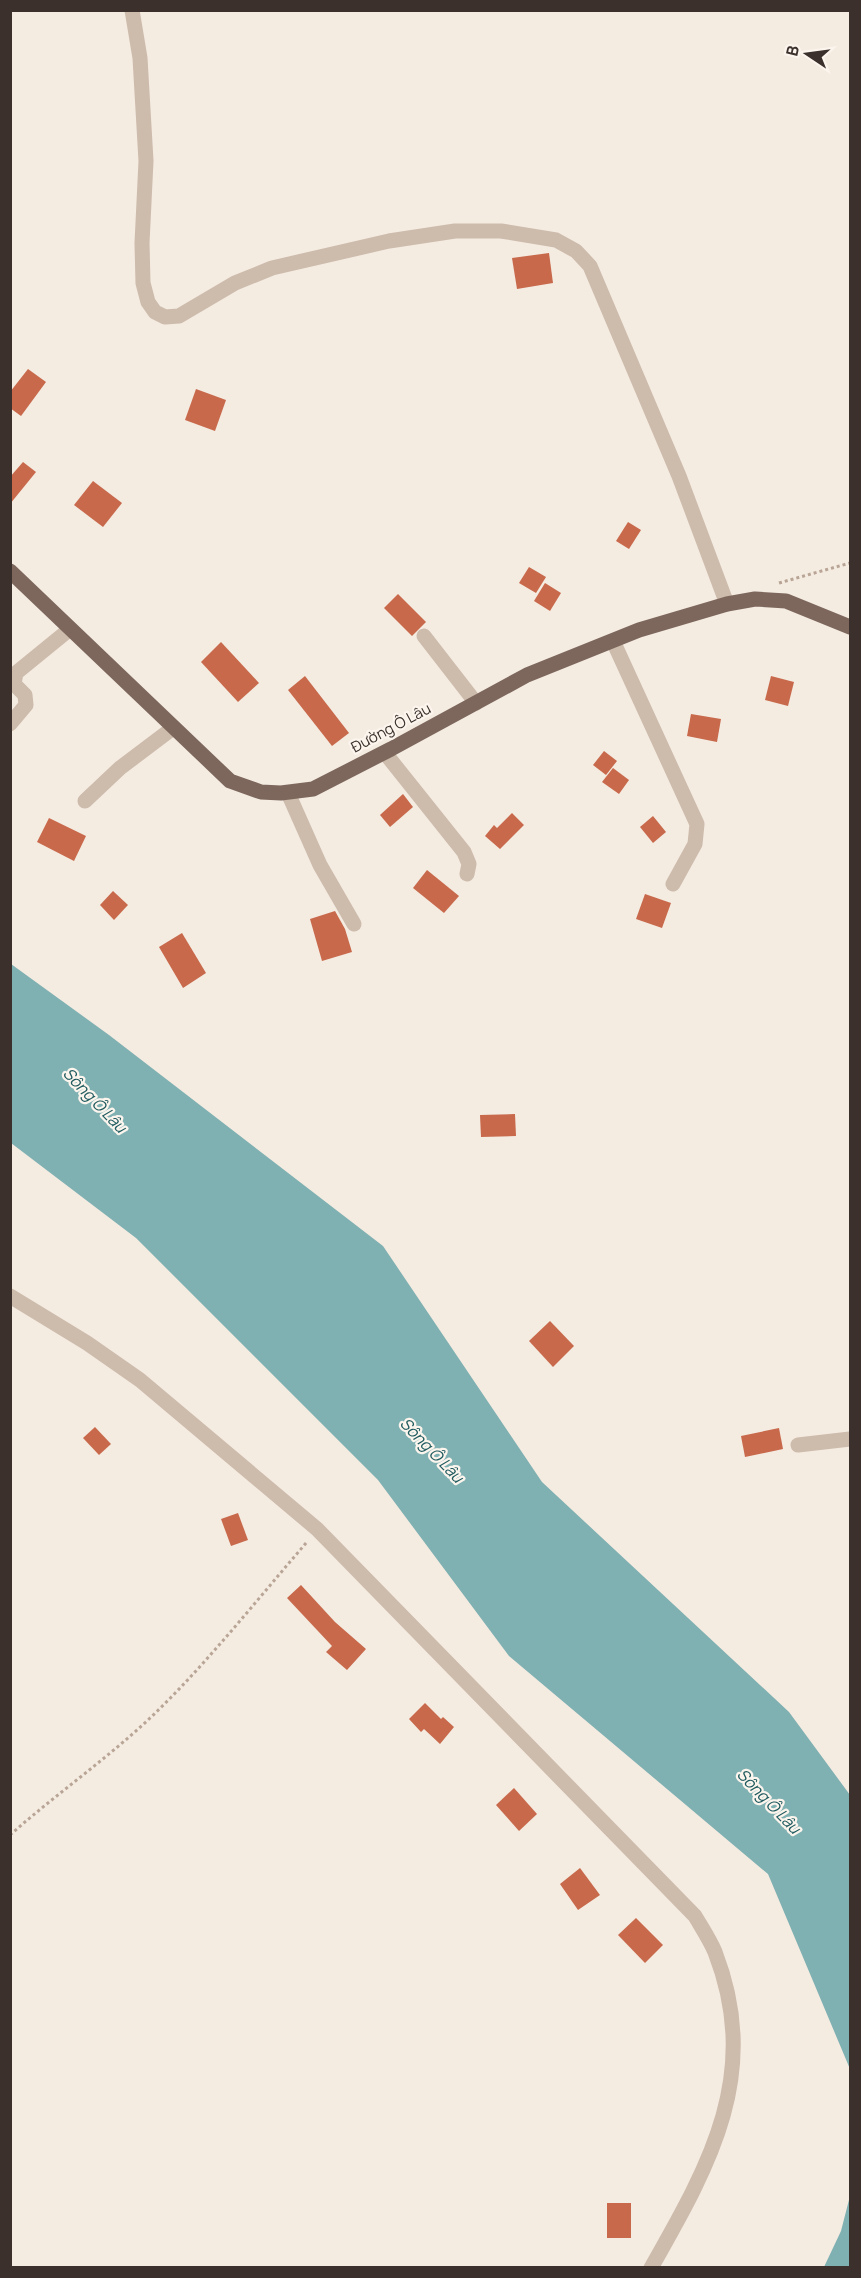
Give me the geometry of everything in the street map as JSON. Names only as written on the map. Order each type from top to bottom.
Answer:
[{"type":"main road","name":"Đường Ô Lâu","points":[[10,571],[230,781],[261,792],[313,789],[385,753],[527,675],[639,630],[727,604],[761,599],[786,601],[850,627]]},
{"type":"street","points":[[132,10],[140,58],[146,161],[142,243],[143,283],[148,302],[155,312],[165,317],[179,316],[234,283],[272,268],[389,241],[455,231],[501,231],[556,240],[576,251],[590,266],[679,476],[727,604]]},
{"type":"street","points":[[10,724],[26,705],[25,695],[14,684],[16,673],[70,629]]},
{"type":"street","points":[[424,636],[476,703]]},
{"type":"street","points":[[613,641],[697,824],[695,844],[673,884]]},
{"type":"street","points":[[85,801],[120,768],[173,728]]},
{"type":"street","points":[[385,753],[464,852],[469,864],[468,874]]},
{"type":"street","points":[[288,792],[320,866],[354,924]]},
{"type":"street","points":[[10,1296],[87,1343],[140,1380],[318,1529],[695,1916],[715,1950],[728,1993],[734,2041],[731,2090],[716,2142],[692,2196],[651,2268]]},
{"type":"street","points":[[798,1445],[850,1439]]},
{"type":"path","points":[[761,599],[768,588],[774,585],[850,563]]},
{"type":"path","points":[[10,1835],[148,1720],[215,1648],[318,1529]]},
{"type":"water","name":"Sông Ô Lâu","points":[[11,964],[109,1035],[383,1246],[542,1482],[789,1712],[850,1795],[850,2069],[768,1874],[509,1656],[378,1480],[136,1238],[11,1143]]},
{"type":"water","points":[[850,2196],[850,2267],[824,2267],[841,2231]]},
{"type":"building","points":[[549,253],[553,283],[517,289],[512,258]]},
{"type":"building","points":[[28,369],[46,382],[21,416],[10,408],[10,392]]},
{"type":"building","points":[[196,389],[226,400],[215,431],[185,420]]},
{"type":"building","points":[[23,462],[36,472],[10,504],[10,477]]},
{"type":"building","points":[[93,481],[122,503],[103,527],[74,505]]},
{"type":"building","points":[[628,522],[641,530],[629,549],[616,541]]},
{"type":"building","points":[[529,567],[546,577],[536,593],[519,583]]},
{"type":"building","points":[[545,583],[561,593],[550,611],[534,601]]},
{"type":"building","points":[[398,594],[426,622],[412,636],[384,608]]},
{"type":"building","points":[[221,642],[259,683],[238,702],[201,662]]},
{"type":"building","points":[[305,676],[349,733],[332,746],[288,690]]},
{"type":"building","points":[[771,676],[794,682],[788,706],[765,700]]},
{"type":"building","points":[[691,714],[721,719],[717,742],[687,736]]},
{"type":"building","points":[[604,751],[617,761],[606,775],[593,765]]},
{"type":"building","points":[[613,768],[629,780],[619,794],[602,782]]},
{"type":"building","points":[[403,794],[413,807],[390,827],[380,815]]},
{"type":"building","points":[[512,813],[524,825],[500,849],[485,836],[494,825],[497,828]]},
{"type":"building","points":[[653,816],[666,832],[653,843],[640,827]]},
{"type":"building","points":[[49,818],[86,836],[74,861],[37,842]]},
{"type":"building","points":[[427,870],[459,896],[444,913],[413,888]]},
{"type":"building","points":[[113,891],[128,905],[114,920],[100,905]]},
{"type":"building","points":[[645,894],[671,903],[662,928],[636,919]]},
{"type":"building","points":[[335,911],[345,929],[352,952],[322,961],[310,919]]},
{"type":"building","points":[[182,933],[206,973],[183,988],[159,947]]},
{"type":"building","points":[[515,1114],[516,1136],[481,1137],[480,1115]]},
{"type":"building","points":[[550,1321],[574,1346],[553,1367],[529,1341]]},
{"type":"building","points":[[95,1427],[111,1444],[99,1455],[83,1438]]},
{"type":"building","points":[[779,1428],[783,1449],[745,1457],[741,1436]]},
{"type":"building","points":[[238,1513],[248,1540],[231,1546],[221,1519]]},
{"type":"building","points":[[301,1585],[335,1622],[366,1649],[347,1670],[326,1652],[332,1646],[287,1598]]},
{"type":"building","points":[[425,1703],[441,1719],[443,1717],[454,1727],[440,1744],[424,1729],[421,1732],[409,1719]]},
{"type":"building","points":[[514,1788],[537,1814],[519,1831],[496,1805]]},
{"type":"building","points":[[580,1868],[600,1895],[578,1910],[560,1884]]},
{"type":"building","points":[[636,1918],[663,1945],[645,1963],[618,1935]]},
{"type":"building","points":[[607,2203],[631,2203],[631,2238],[607,2238]]}]
